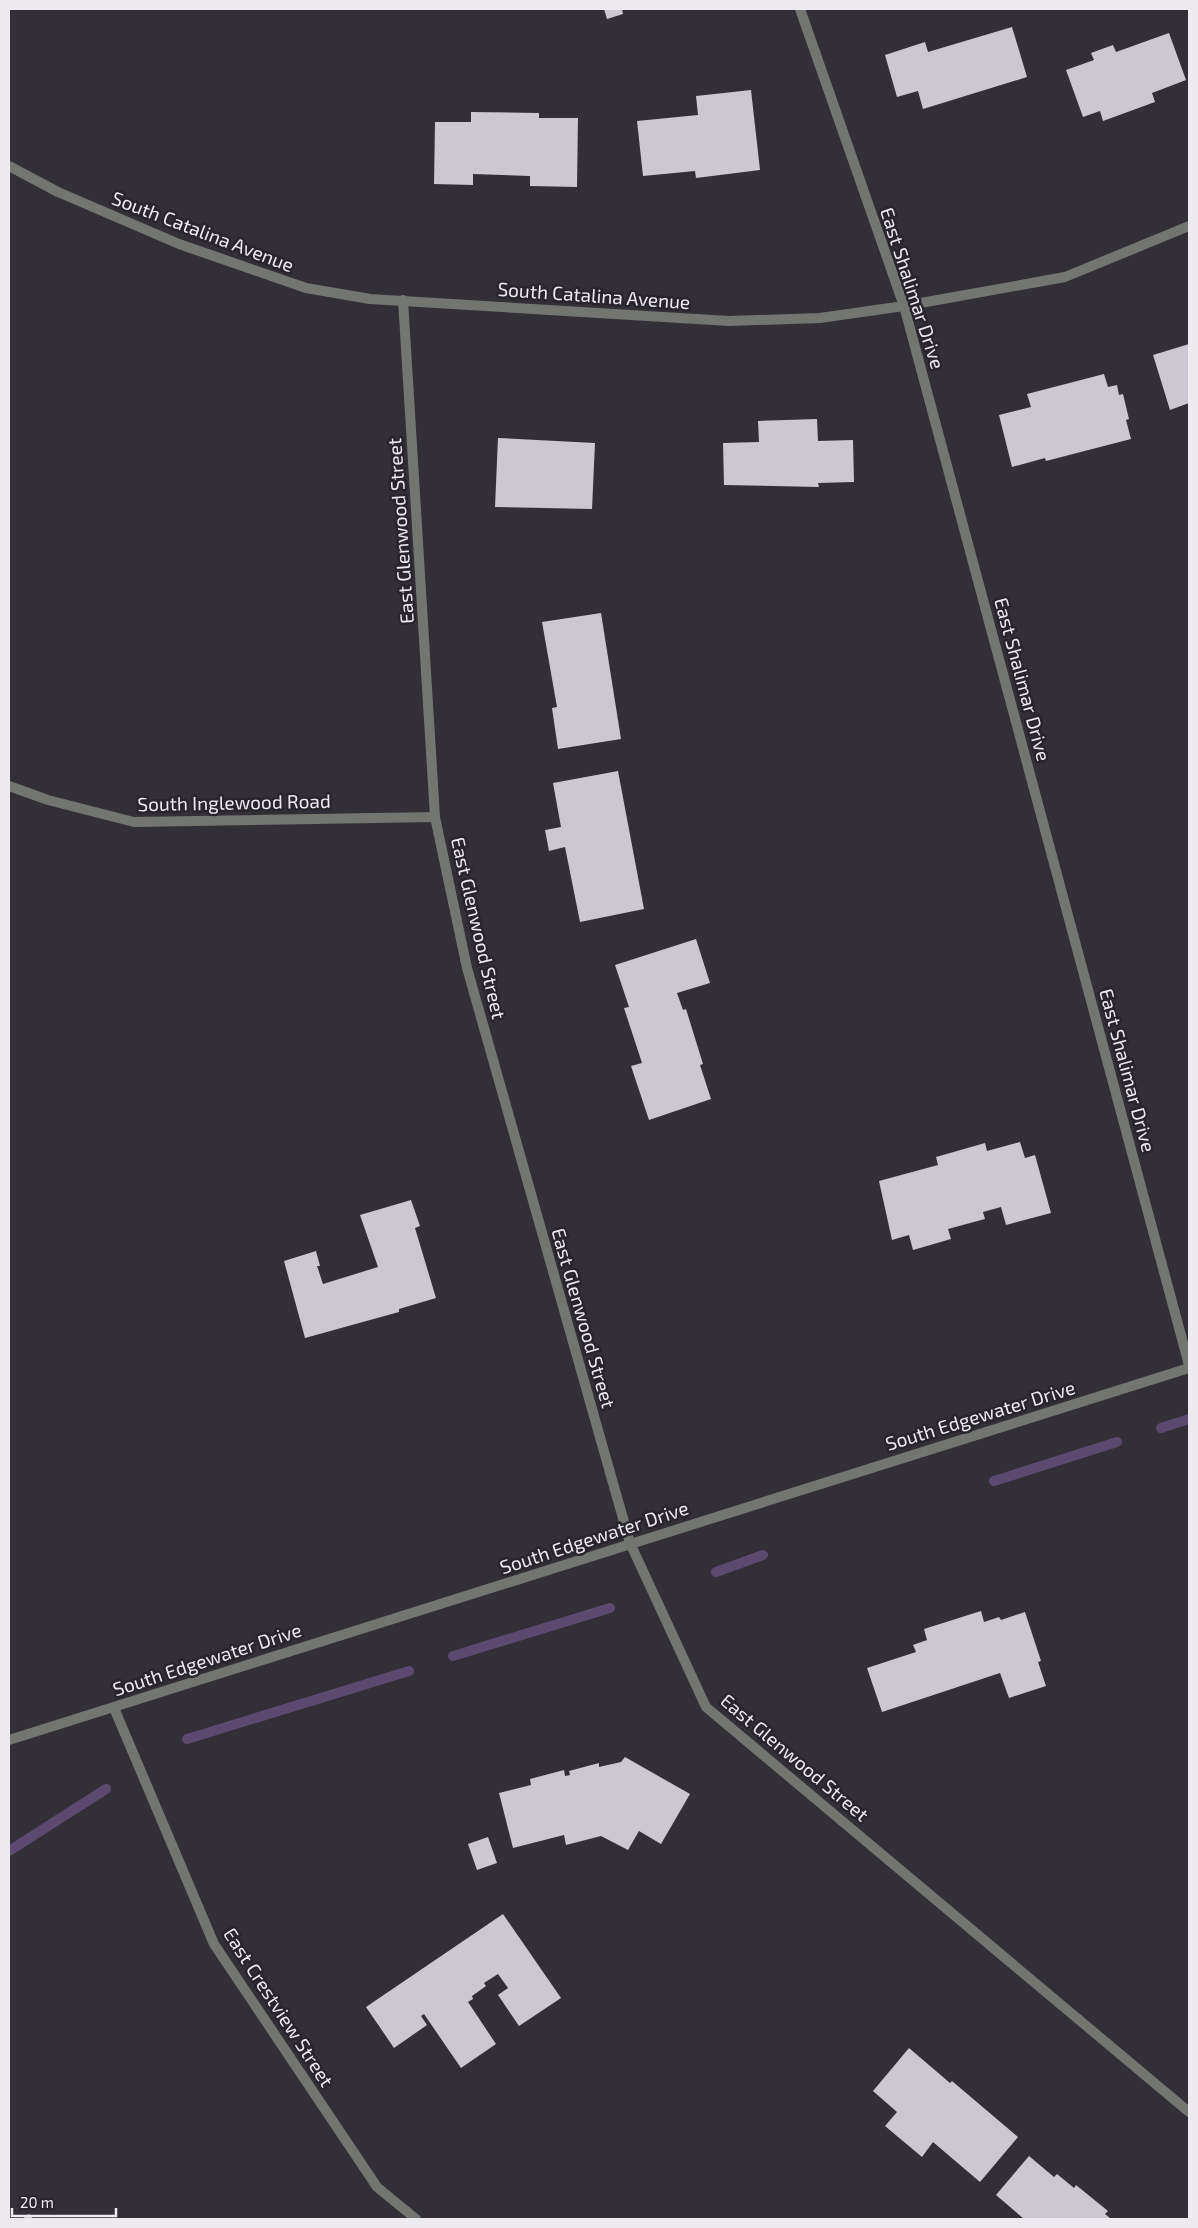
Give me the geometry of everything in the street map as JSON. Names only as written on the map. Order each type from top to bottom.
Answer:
[{"type":"street","name":"East Shalimar Drive","points":[[800,9],[904,306],[1189,1367]]},
{"type":"street","name":"South Catalina Avenue","points":[[9,166],[118,219],[242,267],[306,288],[338,294],[403,300],[729,321],[820,318],[904,306],[1065,276],[1189,226]]},
{"type":"street","name":"East Glenwood Street","points":[[403,300],[435,817],[467,968],[630,1544],[706,1707],[1189,2112]]},
{"type":"street","name":"South Inglewood Road","points":[[9,786],[48,800],[134,822],[435,817]]},
{"type":"street","name":"South Edgewater Drive","points":[[9,1740],[1189,1367]]},
{"type":"street","name":"East Crestview Street","points":[[114,1708],[214,1944],[377,2187],[416,2219]]},
{"type":"building","points":[[604,9],[622,9],[623,14],[607,19]]},
{"type":"building","points":[[1012,27],[1027,77],[923,109],[918,91],[897,97],[885,55],[925,42],[928,52]]},
{"type":"building","points":[[1169,33],[1186,80],[1152,93],[1155,102],[1103,121],[1100,111],[1083,117],[1066,70],[1094,60],[1091,53],[1113,45],[1116,52]]},
{"type":"building","points":[[751,90],[760,170],[696,178],[695,171],[643,176],[637,121],[698,115],[696,96]]},
{"type":"building","points":[[471,112],[539,113],[539,118],[578,118],[577,187],[530,186],[530,176],[473,174],[473,185],[434,184],[435,122],[471,122]]},
{"type":"building","points":[[1189,344],[1189,403],[1170,410],[1153,355]]},
{"type":"building","points":[[1104,374],[1108,387],[1117,385],[1119,395],[1123,394],[1129,419],[1126,420],[1131,439],[1046,461],[1045,458],[1012,467],[999,415],[1031,407],[1027,394]]},
{"type":"building","points":[[817,419],[818,441],[853,440],[854,482],[818,483],[819,487],[724,485],[723,443],[759,442],[758,421]]},
{"type":"building","points":[[498,438],[595,443],[592,509],[495,507]]},
{"type":"building","points":[[601,613],[621,739],[558,749],[552,708],[557,707],[542,622]]},
{"type":"building","points":[[618,771],[644,909],[580,922],[565,847],[549,851],[545,830],[561,827],[553,783]]},
{"type":"building","points":[[696,939],[710,983],[677,993],[683,1010],[686,1009],[703,1064],[700,1065],[711,1099],[649,1120],[631,1066],[642,1063],[624,1008],[629,1007],[615,965]]},
{"type":"building","points":[[1020,1142],[1025,1158],[1035,1155],[1051,1213],[1006,1225],[1001,1207],[983,1212],[985,1219],[948,1229],[951,1239],[913,1250],[909,1235],[892,1240],[879,1181],[938,1165],[936,1157],[985,1143],[987,1151]]},
{"type":"building","points":[[411,1200],[420,1226],[415,1228],[436,1298],[399,1309],[399,1312],[305,1338],[284,1261],[316,1251],[320,1266],[317,1266],[323,1284],[378,1267],[360,1215]]},
{"type":"building","points":[[981,1611],[984,1622],[999,1617],[1001,1620],[1025,1612],[1041,1661],[1038,1662],[1046,1686],[1009,1698],[1000,1673],[882,1712],[867,1668],[916,1652],[913,1645],[927,1640],[924,1629]]},
{"type":"building","points":[[625,1757],[690,1794],[661,1844],[639,1831],[628,1850],[601,1836],[566,1845],[564,1835],[513,1848],[499,1793],[531,1785],[530,1779],[564,1770],[565,1776],[570,1775],[569,1771],[599,1763],[599,1767],[621,1762]]},
{"type":"building","points":[[488,1837],[497,1863],[477,1870],[468,1844]]},
{"type":"building","points":[[503,1914],[561,1998],[519,2026],[498,1995],[508,1988],[498,1974],[484,1983],[486,1986],[472,1996],[473,1999],[468,2002],[496,2044],[461,2068],[424,2014],[421,2016],[427,2025],[394,2048],[366,2007]]},
{"type":"building","points":[[909,2048],[950,2083],[952,2081],[1018,2137],[980,2182],[933,2142],[922,2157],[885,2126],[897,2112],[873,2091]]},
{"type":"building","points":[[1029,2156],[1054,2177],[1057,2174],[1074,2188],[1076,2185],[1108,2211],[1105,2214],[1111,2219],[1024,2219],[996,2195]]},
{"type":"building","points":[[29,2214],[33,2219],[22,2219]]},
{"type":"waterway","points":[[1161,1428],[1189,1419]]},
{"type":"waterway","points":[[994,1481],[1117,1442]]},
{"type":"waterway","points":[[716,1572],[763,1555]]},
{"type":"waterway","points":[[453,1656],[610,1608]]},
{"type":"waterway","points":[[187,1739],[409,1671]]},
{"type":"waterway","points":[[9,1851],[106,1789]]}]
